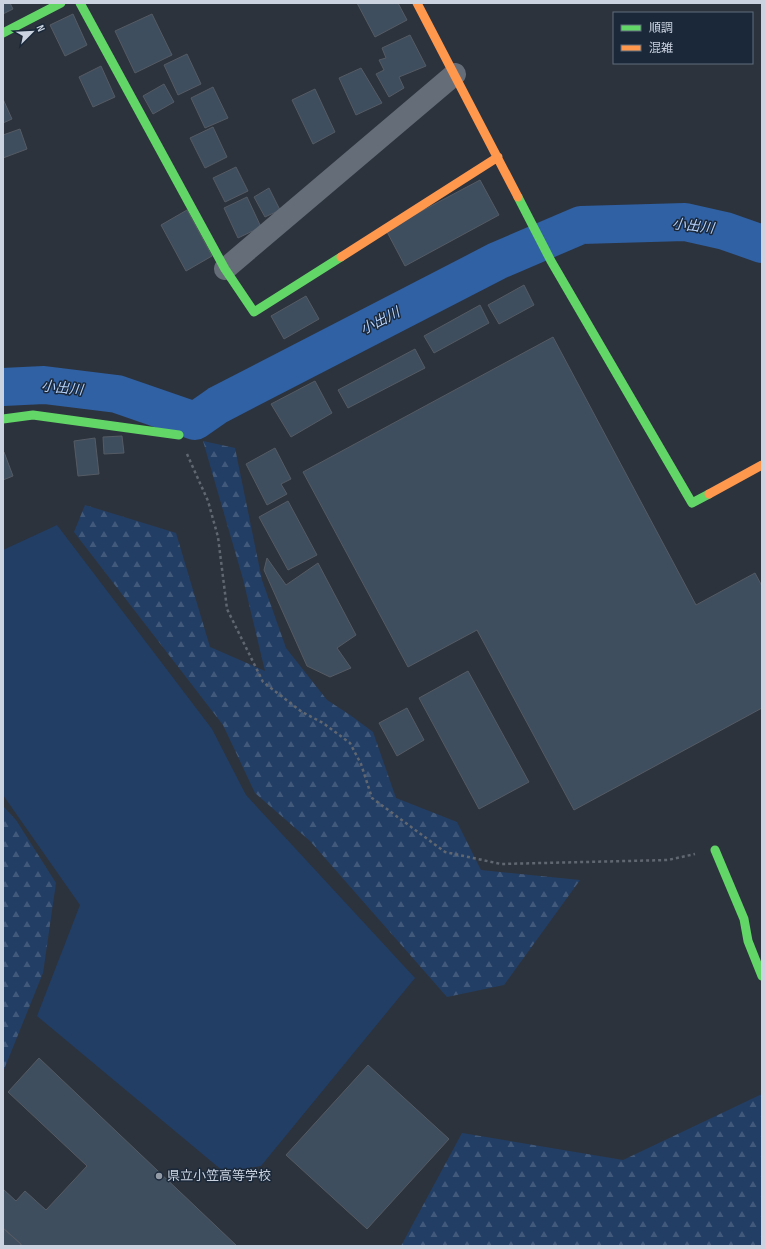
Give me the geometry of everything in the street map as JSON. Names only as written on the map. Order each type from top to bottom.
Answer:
[{"type":"street","points":[[3,33],[61,3]]},
{"type":"street","points":[[80,3],[225,270],[254,312],[498,157]]},
{"type":"street","points":[[417,3],[456,74],[536,232],[692,503],[762,466]]},
{"type":"street","points":[[225,270],[456,74]]},
{"type":"street","points":[[3,419],[33,415],[179,435]]},
{"type":"street","points":[[715,850],[744,919],[748,941],[762,976]]},
{"type":"path","points":[[179,435],[208,501],[218,537],[228,610],[263,682],[302,712],[323,723],[350,743],[361,764],[372,798],[445,852],[501,864],[668,860],[715,850]]},
{"type":"green space","points":[[203,441],[235,448],[262,580],[286,648],[327,700],[373,732],[396,798],[457,822],[481,870],[580,880],[504,985],[447,997],[310,841],[255,793],[223,725],[74,532],[85,505],[176,533],[210,647],[265,671],[243,579]]},
{"type":"green space","points":[[57,525],[212,729],[246,795],[415,978],[261,1166],[224,1172],[37,1016],[80,905],[3,795],[3,550]]},
{"type":"green space","points":[[3,806],[16,820],[56,883],[43,973],[3,1072]]},
{"type":"green space","points":[[762,1094],[762,1246],[401,1246],[462,1133],[623,1160]]},
{"type":"building","points":[[3,3],[10,3],[13,9],[3,14]]},
{"type":"building","points":[[357,3],[398,3],[407,20],[375,37]]},
{"type":"building","points":[[73,14],[87,45],[65,56],[50,25]]},
{"type":"building","points":[[152,14],[172,55],[135,73],[115,31]]},
{"type":"building","points":[[410,35],[426,66],[399,77],[404,88],[389,97],[376,74],[384,70],[379,60],[386,58],[382,48]]},
{"type":"building","points":[[187,54],[201,84],[178,95],[164,65]]},
{"type":"building","points":[[101,66],[115,97],[93,107],[79,77]]},
{"type":"building","points":[[361,68],[382,103],[356,115],[339,78]]},
{"type":"building","points":[[164,84],[174,102],[153,114],[143,96]]},
{"type":"building","points":[[213,87],[228,118],[205,128],[191,98]]},
{"type":"building","points":[[315,89],[335,132],[313,144],[292,100]]},
{"type":"building","points":[[3,99],[12,119],[3,123]]},
{"type":"building","points":[[213,127],[227,157],[205,168],[190,138]]},
{"type":"building","points":[[20,129],[27,149],[3,158],[3,135]]},
{"type":"building","points":[[236,167],[248,191],[225,202],[213,178]]},
{"type":"building","points":[[480,180],[499,215],[405,266],[386,230]]},
{"type":"building","points":[[269,188],[280,210],[265,217],[254,197]]},
{"type":"building","points":[[247,197],[261,227],[238,238],[224,208]]},
{"type":"building","points":[[187,210],[212,256],[186,271],[161,225]]},
{"type":"building","points":[[524,285],[534,305],[499,324],[488,305]]},
{"type":"building","points":[[306,296],[319,319],[284,339],[271,316]]},
{"type":"building","points":[[480,305],[489,323],[434,353],[424,336]]},
{"type":"building","points":[[553,337],[696,605],[755,573],[762,586],[762,708],[574,810],[477,630],[408,667],[303,472]]},
{"type":"building","points":[[415,349],[425,368],[348,408],[338,390]]},
{"type":"building","points":[[315,381],[332,413],[291,437],[271,404]]},
{"type":"building","points":[[122,436],[124,453],[104,454],[103,437]]},
{"type":"building","points":[[95,438],[99,474],[78,476],[74,441]]},
{"type":"building","points":[[275,448],[291,479],[281,484],[287,494],[267,505],[246,464]]},
{"type":"building","points":[[4,452],[13,476],[3,480],[3,453]]},
{"type":"building","points":[[288,501],[317,555],[288,570],[259,517]]},
{"type":"building","points":[[267,558],[286,585],[318,563],[356,635],[337,648],[351,668],[330,677],[307,666],[264,570]]},
{"type":"building","points":[[468,671],[529,782],[479,809],[419,698]]},
{"type":"building","points":[[407,708],[424,740],[397,756],[379,723]]},
{"type":"building","points":[[39,1058],[237,1246],[23,1246],[3,1228],[3,1189],[16,1201],[25,1191],[46,1210],[87,1166],[8,1092]]},
{"type":"building","points":[[368,1065],[449,1139],[367,1229],[286,1155]]},
{"type":"building","points":[[3,1228],[21,1244],[19,1246],[3,1246]]},
{"type":"waterway","name":"小出川","points":[[3,387],[44,385],[117,394],[195,421],[218,405],[497,261],[581,225],[685,222],[725,231],[762,244]]},
{"type":"traffic: fast","points":[[3,33],[61,3]]},
{"type":"traffic: fast","points":[[80,3],[225,269],[254,312],[341,257]]},
{"type":"traffic: fast","points":[[518,197],[551,261],[692,503],[709,494]]},
{"type":"traffic: fast","points":[[3,419],[33,415],[179,435]]},
{"type":"traffic: fast","points":[[715,850],[744,919],[748,941],[762,976]]},
{"type":"traffic: slow","points":[[417,3],[518,197]]},
{"type":"traffic: slow","points":[[341,257],[498,157]]},
{"type":"traffic: slow","points":[[709,494],[762,465]]},
{"type":"place","name":"県立小笠高等学校","points":[[159,1176]]}]
